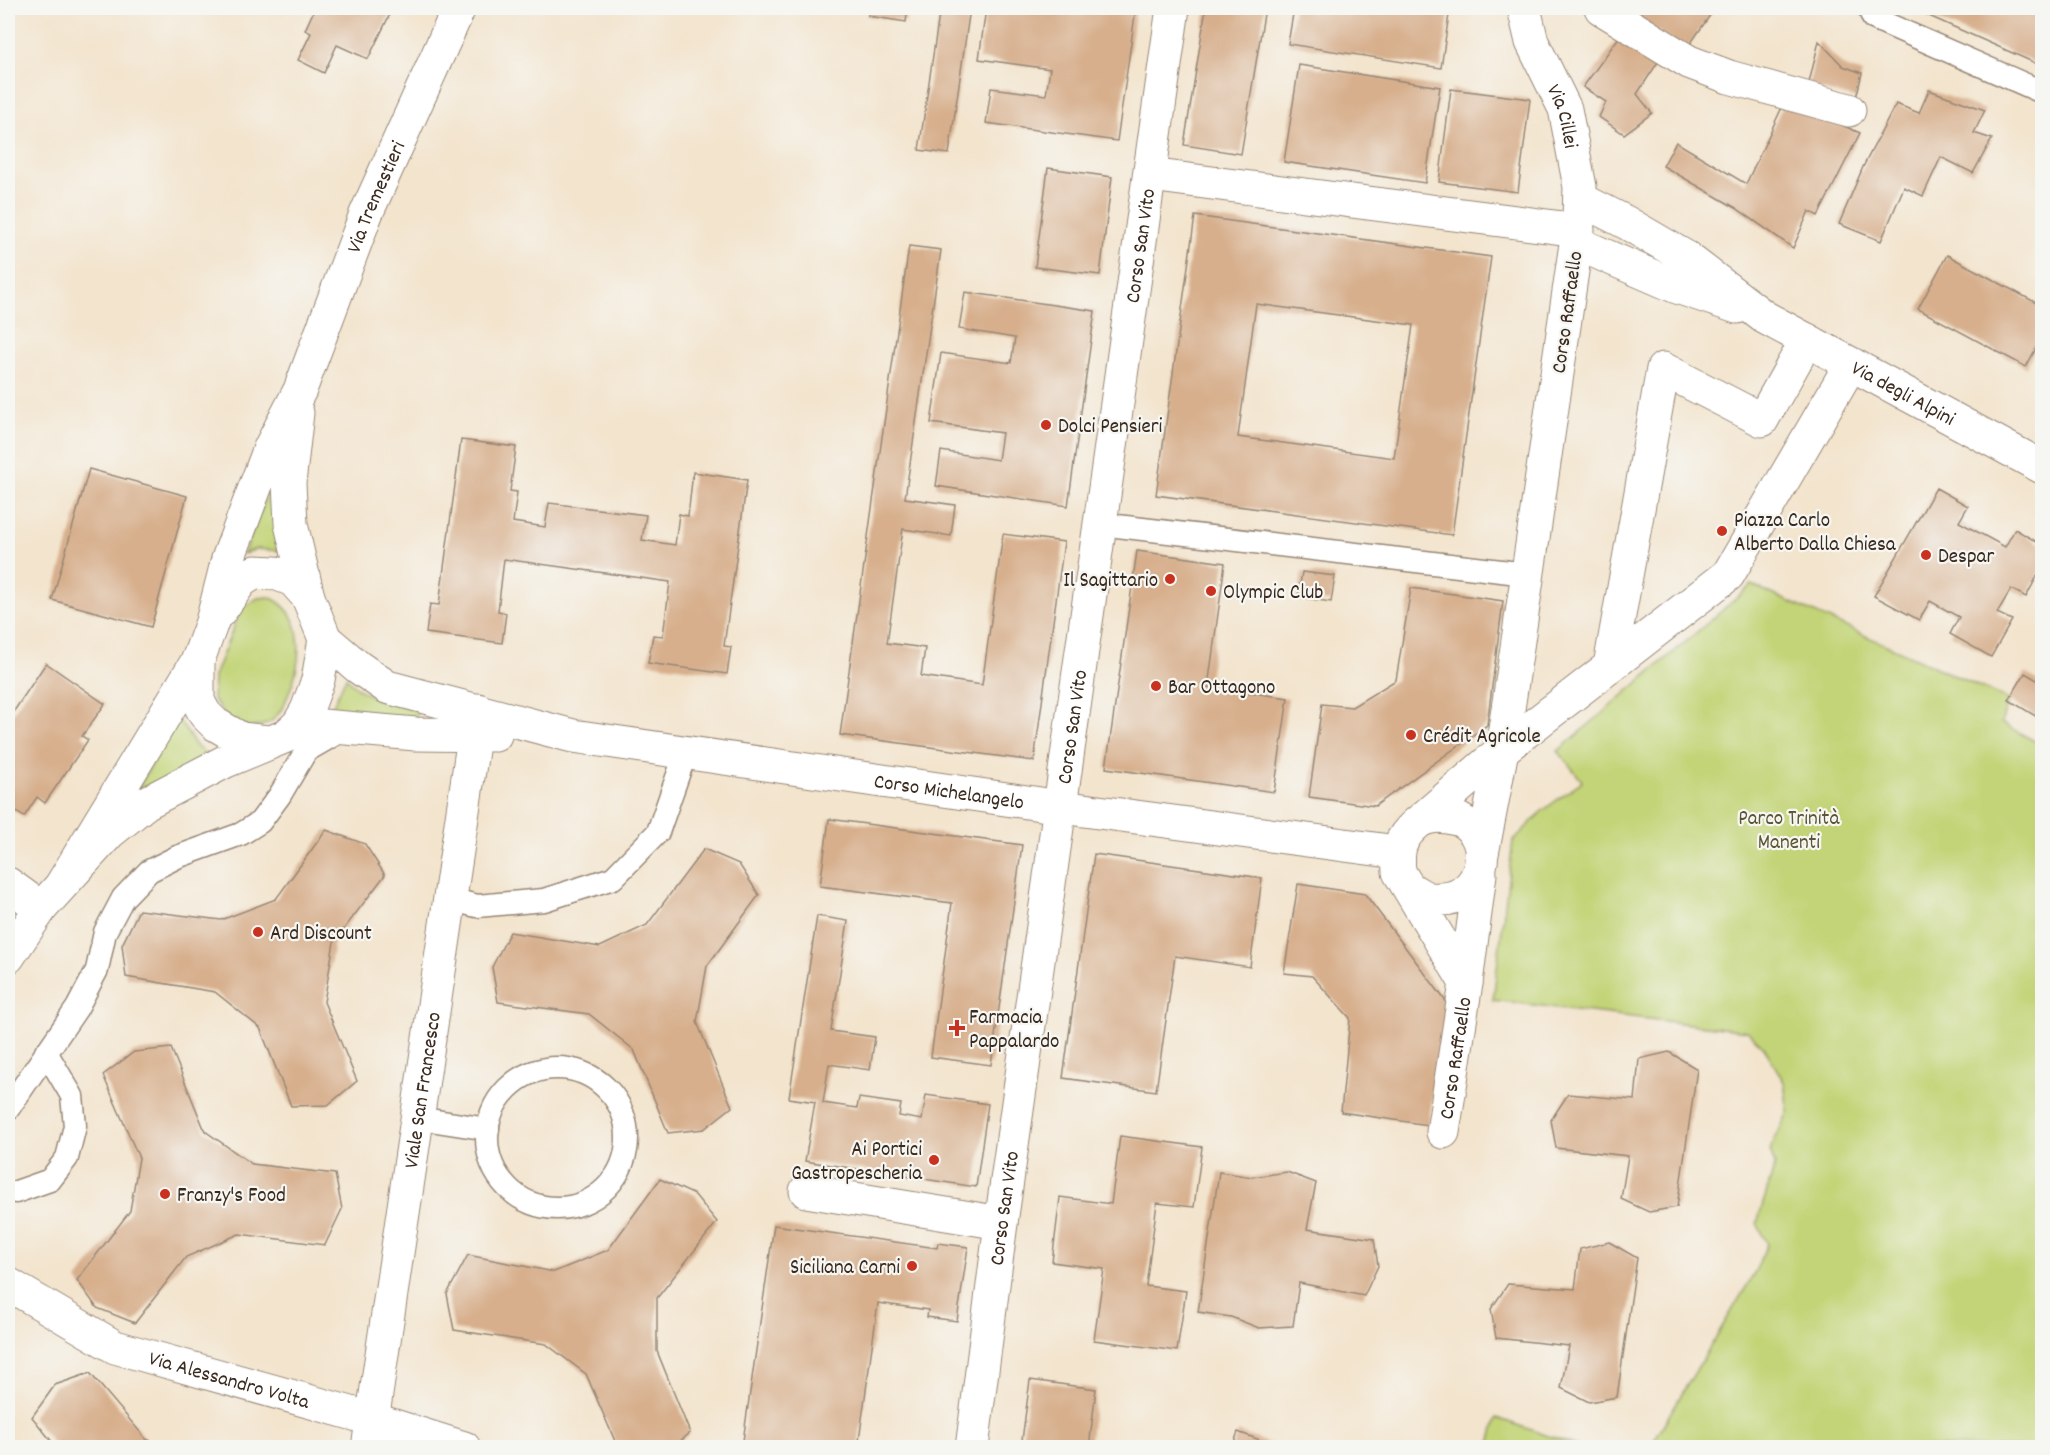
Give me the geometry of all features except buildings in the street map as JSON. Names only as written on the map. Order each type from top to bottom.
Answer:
[{"type":"street","name":"Via Tremestieri","points":[[300,390],[366,214],[459,8]]},
{"type":"street","name":"Corso San Vito","points":[[972,1448],[1001,1223],[1173,8]]},
{"type":"street","name":"Via Cillei","points":[[1524,8],[1532,42],[1565,109],[1580,187],[1578,224]]},
{"type":"street","points":[[1601,8],[1689,62],[1729,77],[1848,110]]},
{"type":"street","name":"Corso Raffaello","points":[[1150,175],[1578,224],[1502,750],[1481,864],[1466,983],[1443,1132]]},
{"type":"street","points":[[1578,224],[1627,223],[1687,258],[1764,317]]},
{"type":"street","points":[[1578,224],[1677,287],[1764,317]]},
{"type":"street","name":"Via degli Alpini","points":[[1764,317],[1851,364],[2039,457]]},
{"type":"street","points":[[1762,420],[1807,340]]},
{"type":"street","points":[[1466,983],[1399,872],[1397,852],[1405,833],[1502,750],[1728,575],[1851,364]]},
{"type":"street","points":[[1610,666],[1663,369],[1805,443]]},
{"type":"street","points":[[300,390],[289,483],[291,524],[308,597],[325,639],[358,667],[387,687],[476,723]]},
{"type":"street","points":[[62,884],[198,660],[212,622],[228,559],[270,448],[300,390]]},
{"type":"street","points":[[212,622],[241,581],[255,572],[275,573],[293,580],[308,597]]},
{"type":"street","points":[[302,737],[307,710],[318,680],[325,639]]},
{"type":"street","points":[[198,660],[198,700],[205,714],[221,728],[241,739],[268,742]]},
{"type":"street","points":[[8,957],[41,908],[109,833],[146,803],[226,761],[286,736],[302,737],[344,729],[416,734],[476,723]]},
{"type":"street","name":"Corso Michelangelo","points":[[476,723],[573,735],[1061,807],[1397,852]]},
{"type":"street","name":"Viale San Francesco","points":[[370,1433],[476,723]]},
{"type":"street","points":[[1410,889],[1428,899],[1449,900],[1467,891],[1481,864],[1476,834],[1461,820],[1441,816],[1421,820]]},
{"type":"street","points":[[8,884],[41,908]]},
{"type":"street","points":[[806,1191],[1001,1223]]},
{"type":"street","name":"Via Alessandro Volta","points":[[8,1284],[115,1347],[370,1433],[464,1448]]},
{"type":"lane","points":[[1869,8],[1873,18],[2043,92]]},
{"type":"lane","points":[[1100,524],[1527,573]]},
{"type":"lane","points":[[8,1109],[77,1008],[97,970],[105,932],[123,898],[149,871],[177,857],[241,834],[260,822],[280,795],[302,737]]},
{"type":"lane","points":[[449,899],[477,906],[544,900],[612,878],[658,832],[686,752]]},
{"type":"lane","points":[[10,1195],[50,1180],[67,1158],[75,1125],[72,1096],[46,1052]]},
{"type":"lane","points":[[560,1067],[585,1073],[606,1087],[621,1108],[628,1133],[624,1159],[612,1182],[592,1199],[568,1207],[542,1206],[519,1196],[506,1184],[500,1178],[489,1155],[488,1129],[495,1104],[512,1084],[534,1071],[560,1067]]},
{"type":"lane","points":[[417,1118],[488,1129]]},
{"type":"green space","points":[[272,482],[281,551],[256,549],[244,554]]},
{"type":"green space","name":"Parco Trinità Manenti","points":[[1752,585],[2009,700],[2001,723],[2042,745],[2042,1434],[2033,1447],[1650,1447],[1754,1274],[1767,1244],[1757,1223],[1775,1165],[1770,1150],[1788,1112],[1784,1082],[1764,1047],[1747,1031],[1493,1000],[1513,841],[1541,812],[1582,781],[1558,751]]},
{"type":"green space","points":[[269,597],[282,605],[296,627],[298,655],[293,683],[282,708],[270,722],[254,727],[234,725],[213,700],[214,676],[239,614],[246,605],[258,598]]},
{"type":"green space","points":[[346,677],[353,685],[370,696],[418,709],[415,720],[328,716]]},
{"type":"green space","points":[[177,718],[197,747],[209,756],[134,796]]},
{"type":"green space","points":[[1497,1418],[1580,1447],[1489,1447]]},
{"type":"place","name":"Dolci Pensieri","points":[[1046,425]]},
{"type":"place","name":"Piazza Carlo Alberto Dalla Chiesa","points":[[1722,531]]},
{"type":"place","name":"Despar","points":[[1926,555]]},
{"type":"place","name":"Il Sagittario","points":[[1170,579]]},
{"type":"place","name":"Olympic Club","points":[[1211,591]]},
{"type":"place","name":"Bar Ottagono","points":[[1156,686]]},
{"type":"place","name":"Crédit Agricole","points":[[1411,735]]},
{"type":"place","name":"Ard Discount","points":[[258,932]]},
{"type":"place","name":"Farmacia Pappalardo","points":[[957,1028]]},
{"type":"place","name":"Ai Portici Gastropescheria","points":[[934,1160]]},
{"type":"place","name":"Franzy's Food","points":[[165,1194]]},
{"type":"place","name":"Siciliana Carni","points":[[912,1266]]}]
